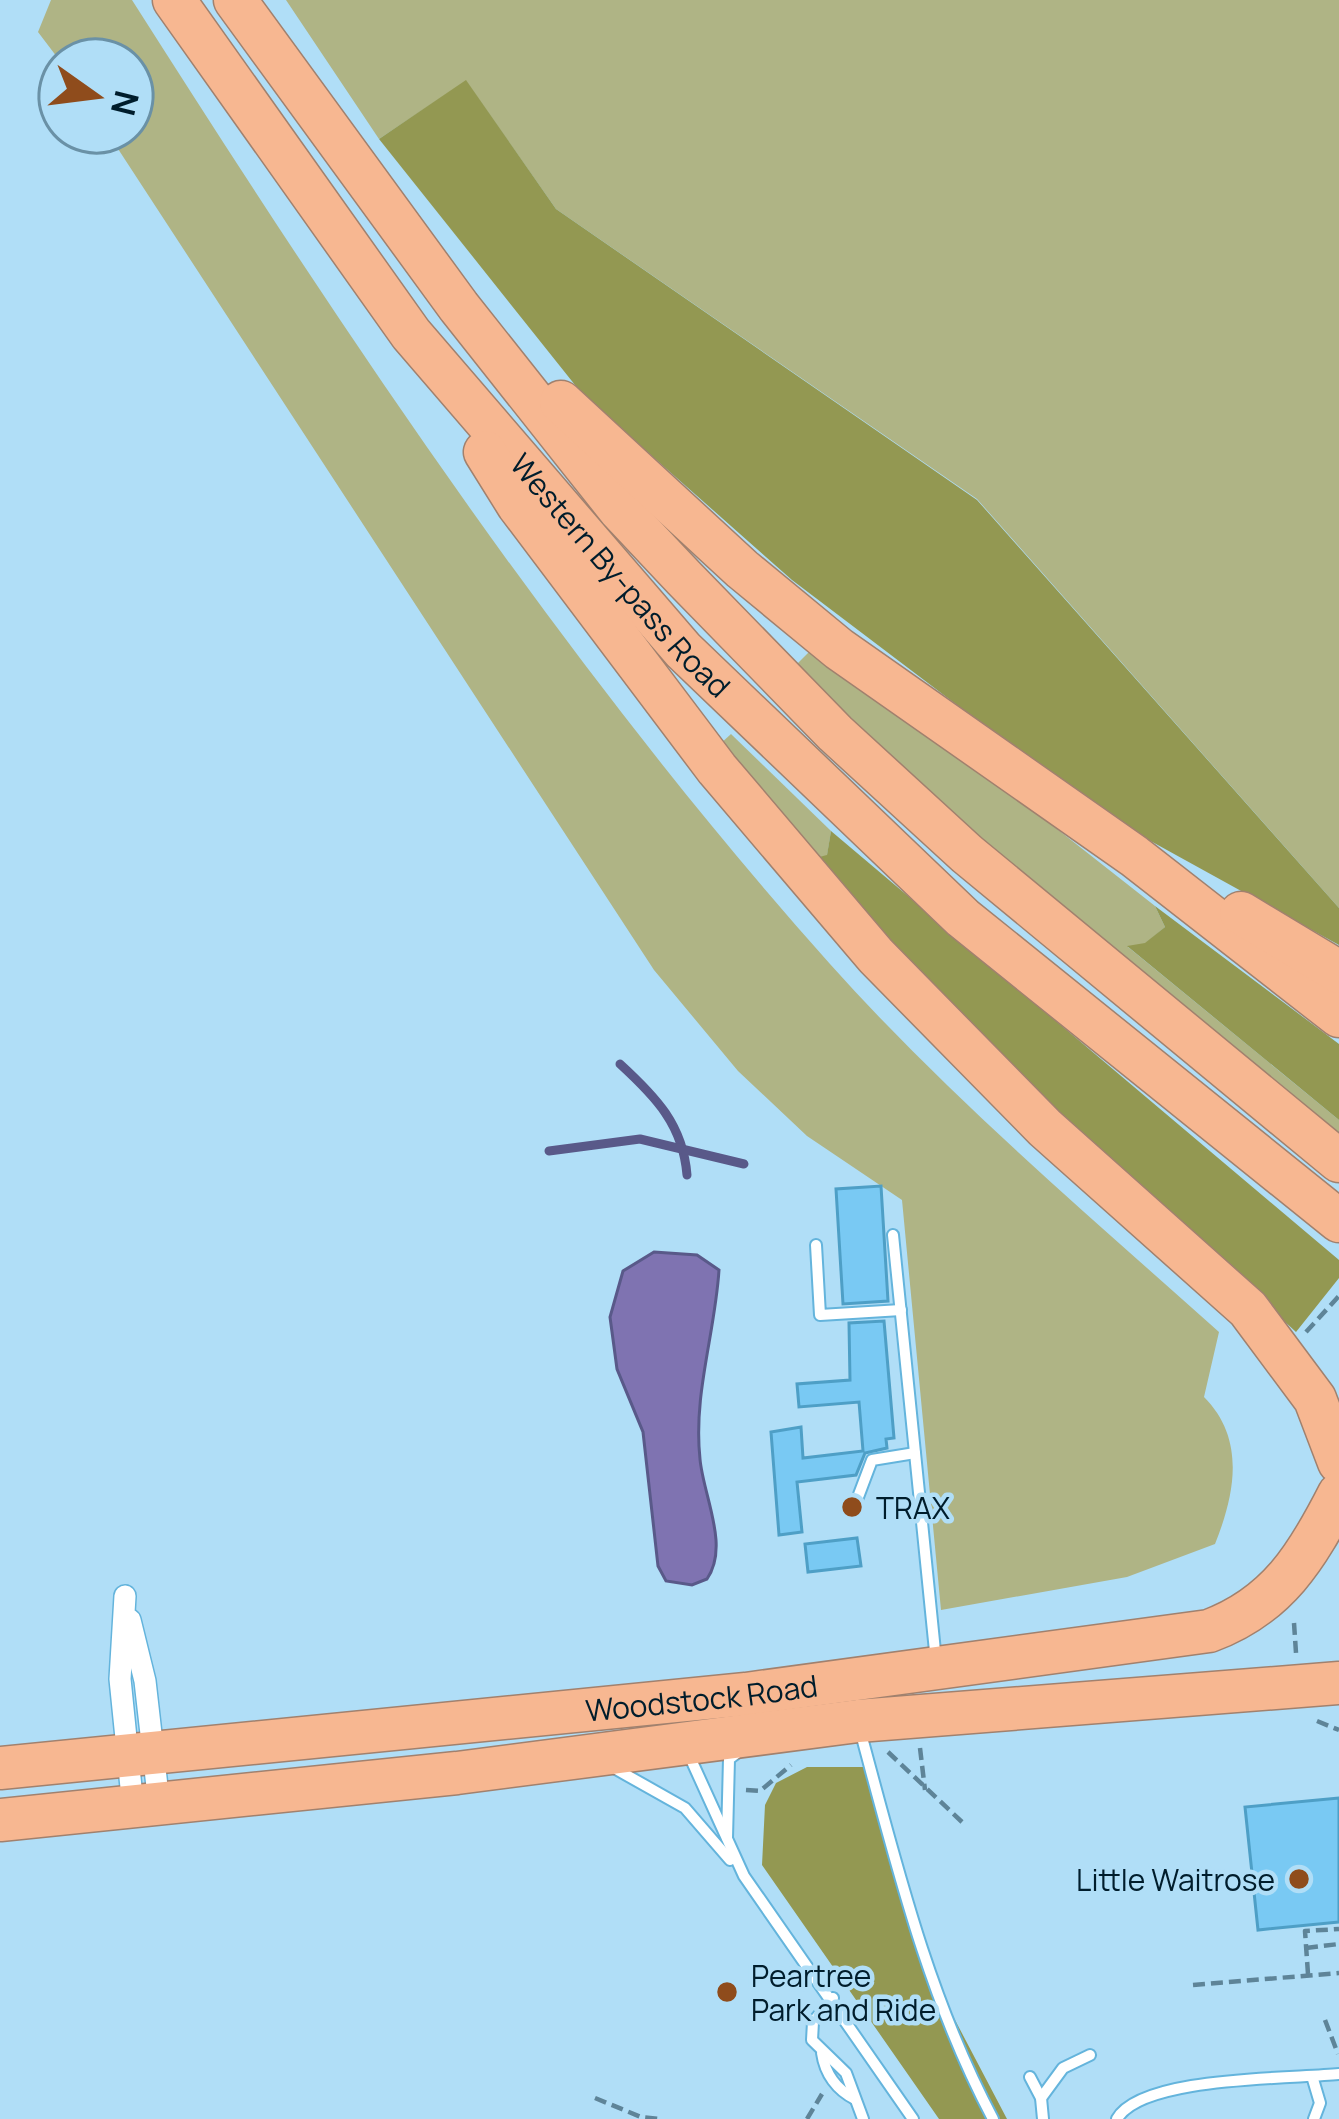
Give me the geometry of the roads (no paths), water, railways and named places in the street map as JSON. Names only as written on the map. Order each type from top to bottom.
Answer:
[{"type":"highway","name":"Western By-pass Road","points":[[174,0],[411,334],[682,650],[963,918],[1336,1218]]},
{"type":"highway","name":"Western By-pass Road","points":[[239,8],[459,308],[620,509],[835,734],[967,854],[1339,1161]]},
{"type":"highway","points":[[459,308],[742,569],[839,649],[1134,856],[1339,1016]]},
{"type":"highway","points":[[411,334],[518,505],[717,769],[876,956],[1045,1128],[1248,1309],[1316,1399],[1339,1462]]},
{"type":"highway","points":[[1134,856],[1339,972]]},
{"type":"highway","name":"Woodstock Road","points":[[0,1768],[746,1694],[1209,1631],[1248,1617],[1274,1597],[1305,1556],[1339,1494]]},
{"type":"highway","name":"Woodstock Road","points":[[457,1773],[770,1732],[872,1735],[1339,1683]]},
{"type":"highway","points":[[0,1822],[140,1811],[457,1773]]},
{"type":"street","points":[[140,1754],[120,1684],[124,1597],[145,1681],[140,1811]]},
{"type":"lane","points":[[893,1234],[936,1667]]},
{"type":"lane","points":[[816,1245],[820,1315],[901,1310]]},
{"type":"lane","points":[[852,1513],[872,1460],[915,1454]]},
{"type":"lane","points":[[302,1738],[363,1720],[667,1687],[746,1694]]},
{"type":"lane","points":[[674,1700],[685,1744],[744,1876]]},
{"type":"lane","points":[[727,1842],[729,1759],[770,1732]]},
{"type":"lane","points":[[872,1735],[877,1807],[948,2027],[993,2119]]},
{"type":"lane","points":[[580,1758],[617,1769],[685,1808],[744,1876],[914,2119]]},
{"type":"lane","points":[[388,1797],[457,1773]]},
{"type":"lane","points":[[833,1998],[811,2030],[824,2067],[842,2092],[855,2099],[863,2119]]},
{"type":"lane","points":[[1041,2098],[1063,2068],[1090,2055]]},
{"type":"lane","points":[[1118,2119],[1124,2108],[1159,2091],[1339,2074]]},
{"type":"lane","points":[[1312,2076],[1320,2103],[1314,2119]]},
{"type":"lane","points":[[1030,2077],[1041,2098],[1043,2119]]},
{"type":"waterway","points":[[620,1064],[666,1113],[680,1141],[687,1175]]},
{"type":"waterway","points":[[549,1151],[640,1139],[744,1164]]},
{"type":"place","name":"TRAX","points":[[852,1507]]},
{"type":"place","name":"Little Waitrose","points":[[1299,1879]]},
{"type":"place","name":"Peartree Park and Ride","points":[[727,1992]]}]
